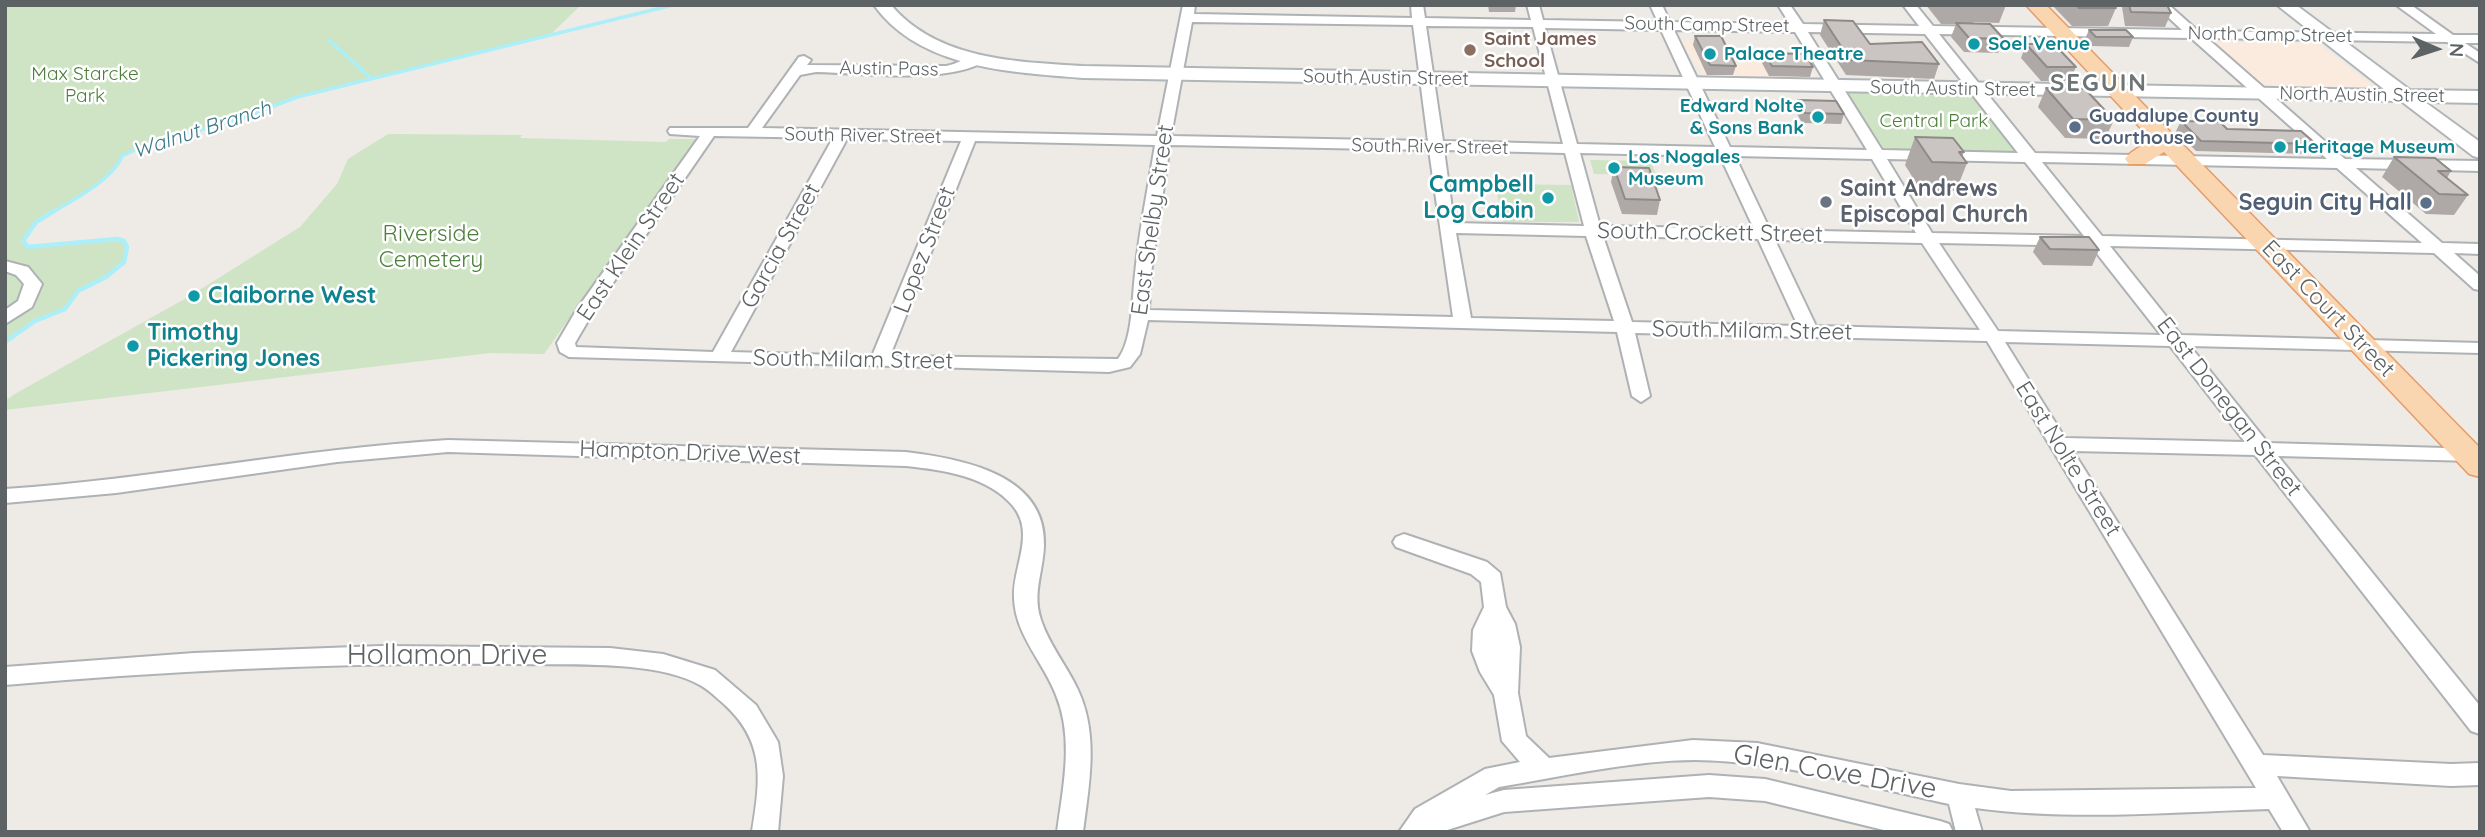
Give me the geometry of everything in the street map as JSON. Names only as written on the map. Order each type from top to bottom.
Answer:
[{"type":"main road","name":"South Austin Street","points":[[881,5],[899,26],[939,47],[978,59],[1050,70],[1174,75],[2118,91]]},
{"type":"main road","name":"East Court Street","points":[[2035,5],[2266,246],[2475,458]]},
{"type":"main road","points":[[2285,5],[2480,152]]},
{"type":"main road","points":[[2077,91],[2108,99],[2140,114]]},
{"type":"main road","name":"North Austin Street","points":[[2118,91],[2480,97]]},
{"type":"main road","points":[[2137,159],[2154,150],[2160,135]]},
{"type":"street","points":[[1417,5],[1447,228],[1463,323]]},
{"type":"street","points":[[1533,5],[1593,230],[1625,328],[1641,396]]},
{"type":"street","points":[[1657,5],[1723,152],[1810,332]]},
{"type":"street","name":"East Nolte Street","points":[[1784,5],[1837,87],[1926,236],[1994,338],[2297,832]]},
{"type":"street","points":[[1909,5],[1978,90]]},
{"type":"street","points":[[2161,5],[2480,285]]},
{"type":"street","points":[[2402,5],[2480,59]]},
{"type":"street","name":"South Camp Street","points":[[1188,12],[1419,21],[2059,31]]},
{"type":"street","name":"East Shelby Street","points":[[1124,363],[1131,354],[1140,315],[1143,273],[1163,142],[1188,12]]},
{"type":"street","name":"North Camp Street","points":[[2059,31],[2480,38]]},
{"type":"street","name":"Austin Pass","points":[[751,134],[788,78],[801,65],[816,68],[946,70],[964,67],[978,59]]},
{"type":"street","name":"East Donegan Street","points":[[1978,90],[2480,724]]},
{"type":"street","name":"South River Street","points":[[675,131],[2480,166]]},
{"type":"street","name":"East Klein Street","points":[[582,354],[569,352],[566,344],[586,309],[709,133]]},
{"type":"street","name":"Garcia Street","points":[[719,356],[842,135]]},
{"type":"street","name":"Lopez Street","points":[[879,361],[969,138]]},
{"type":"street","name":"South Crockett Street","points":[[1447,228],[1926,236],[2266,246]]},
{"type":"street","points":[[2266,246],[2480,249]]},
{"type":"street","points":[[5,276],[5,267],[22,271],[33,284],[26,303],[5,319]]},
{"type":"street","name":"South Milam Street","points":[[1140,315],[2480,348]]},
{"type":"street","name":"South Milam Street","points":[[582,354],[1109,366],[1124,363]]},
{"type":"street","points":[[2058,444],[2475,458]]},
{"type":"street","name":"Hampton Drive West","points":[[5,496],[56,494],[323,457],[401,448],[448,446],[906,459],[948,463],[976,472],[1009,490],[1031,519],[1034,544],[1026,576],[1026,607],[1036,635],[1069,696],[1077,734],[1077,774],[1070,832]]},
{"type":"street","points":[[1404,542],[1479,568],[1492,579],[1496,591],[1495,607],[1483,624],[1483,650],[1491,673],[1506,693],[1514,741],[1544,769]]},
{"type":"street","name":"Hollamon Drive","points":[[5,676],[208,660],[410,654],[570,656],[676,666],[709,678],[747,709],[767,740],[772,775],[765,832]]},
{"type":"street","points":[[1494,777],[1514,741]]},
{"type":"street","name":"Glen Cove Drive","points":[[1413,832],[1424,817],[1494,777],[1693,750],[1757,753],[1959,795],[2011,802],[2085,803],[2277,798]]},
{"type":"street","points":[[2258,765],[2451,775],[2480,774]]},
{"type":"street","name":"Glen Cove Drive","points":[[1413,832],[1462,812],[1504,802],[1709,786],[1765,790],[1940,832]]},
{"type":"street","points":[[1959,795],[1969,832]]},
{"type":"shaded area","points":[[1680,40],[1717,41],[1725,59],[1806,60],[1817,79],[1705,78]]},
{"type":"shaded area","points":[[2213,42],[2318,43],[2375,88],[2262,87]]},
{"type":"green space","name":"Max Starcke Park","points":[[5,5],[581,5],[552,33],[482,53],[297,97],[240,119],[145,145],[123,156],[119,165],[84,194],[36,222],[24,241],[28,247],[117,239],[124,241],[127,247],[124,262],[106,277],[78,291],[65,309],[35,320],[5,342]]},
{"type":"green space","name":"Central Park","points":[[1837,87],[1978,90],[2030,156],[1875,154]]},
{"type":"green space","name":"Riverside Cemetery","points":[[388,134],[522,135],[520,138],[666,142],[669,139],[696,139],[544,354],[490,353],[5,410],[5,401],[13,395],[190,296],[300,227],[337,184],[348,159]]},
{"type":"green space","points":[[1590,160],[1651,161],[1656,175],[1594,174]]},
{"type":"green space","points":[[1495,184],[1571,185],[1579,222],[1503,222]]},
{"type":"building","points":[[1979,5],[1980,6],[1947,6]]},
{"type":"building","points":[[2076,5],[2112,5],[2116,8],[2079,8]]},
{"type":"building","points":[[2129,5],[2167,5],[2171,13],[2131,12]]},
{"type":"building","points":[[1824,20],[1853,21],[1870,44],[1922,42],[1939,64],[1850,60]]},
{"type":"building","points":[[1956,23],[1990,24],[2004,39],[1969,38]]},
{"type":"building","points":[[2089,30],[2126,30],[2133,37],[2096,37]]},
{"type":"building","points":[[1695,36],[1721,36],[1736,66],[1710,65]]},
{"type":"building","points":[[2026,44],[2054,44],[2076,67],[2047,67]]},
{"type":"building","points":[[1764,53],[1805,54],[1813,67],[1772,66]]},
{"type":"building","points":[[2046,88],[2085,89],[2114,120],[2073,119]]},
{"type":"building","points":[[1798,100],[1836,101],[1844,114],[1805,113]]},
{"type":"building","points":[[2181,121],[2220,122],[2227,129],[2301,131],[2316,144],[2201,141]]},
{"type":"building","points":[[1915,137],[1953,138],[1964,152],[1959,152],[1967,163],[1932,162]]},
{"type":"building","points":[[2394,157],[2435,158],[2451,171],[2438,171],[2468,195],[2439,194]]},
{"type":"building","points":[[1614,167],[1649,168],[1660,200],[1625,199]]},
{"type":"building","points":[[2040,237],[2089,237],[2099,250],[2050,249]]},
{"type":"waterway","name":"Walnut Branch","points":[[51,213],[102,181],[118,165],[122,156],[145,145],[240,119],[297,97],[673,5]]},
{"type":"waterway","points":[[329,40],[370,77]]},
{"type":"waterway","name":"Walnut Branch","points":[[5,342],[35,321],[65,309],[78,291],[106,277],[124,262],[127,247],[124,241],[117,239],[28,247],[23,241],[36,222],[54,211]]},
{"type":"place","name":"Soel Venue","points":[[1974,44]]},
{"type":"place","name":"Saint James School","points":[[1470,50]]},
{"type":"place","name":"Palace Theatre","points":[[1710,54]]},
{"type":"place","name":"Edward Nolte & Sons Bank","points":[[1818,117]]},
{"type":"place","name":"Guadalupe County Courthouse","points":[[2075,127]]},
{"type":"place","name":"Heritage Museum","points":[[2280,147]]},
{"type":"place","name":"Los Nogales Museum","points":[[1614,168]]},
{"type":"place","name":"Campbell Log Cabin","points":[[1548,198]]},
{"type":"place","name":"Saint Andrews Episcopal Church","points":[[1826,202]]},
{"type":"place","name":"Seguin City Hall","points":[[2426,203]]},
{"type":"place","name":"Claiborne West","points":[[194,296]]},
{"type":"place","name":"Timothy Pickering Jones","points":[[133,346]]},
{"type":"district","name":"SEGUIN","points":[[2099,84]]}]
